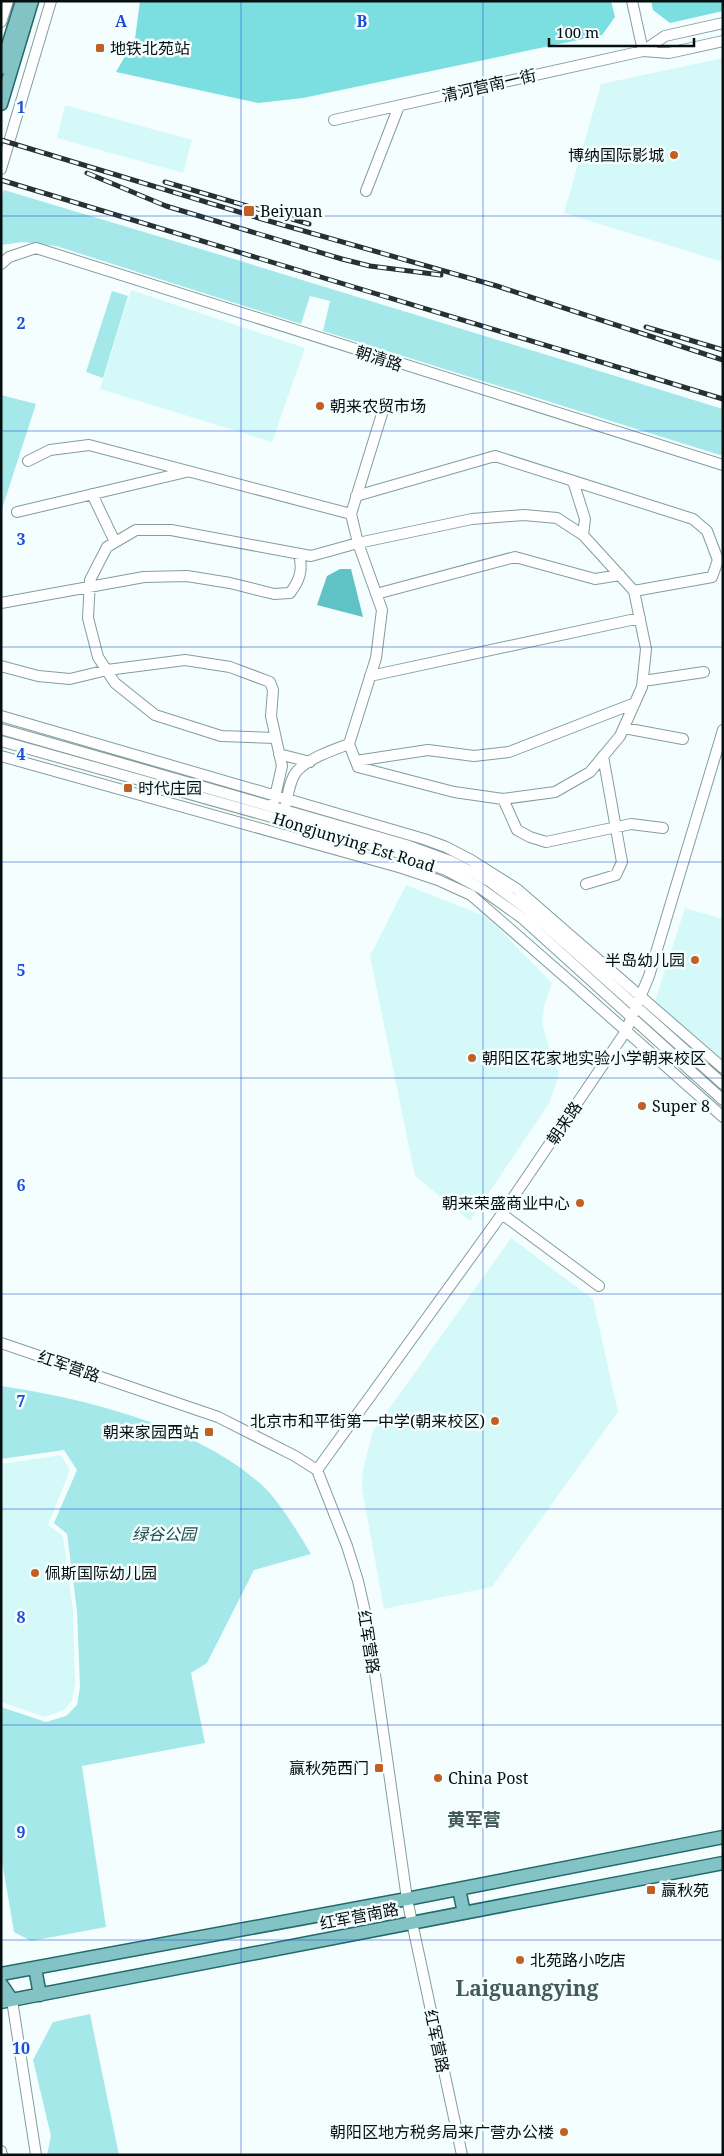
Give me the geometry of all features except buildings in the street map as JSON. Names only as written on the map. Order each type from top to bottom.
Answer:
[{"type":"main road","points":[[1,68],[22,1]]},
{"type":"main road","points":[[1,104],[32,1]]},
{"type":"main road","name":"红军营南路","points":[[1,1974],[367,1907],[723,1837]]},
{"type":"main road","name":"红军营南路","points":[[7,2001],[723,1863]]},
{"type":"main road","points":[[459,1889],[464,1913]]},
{"type":"main road","points":[[367,1907],[374,1917],[371,1931]]},
{"type":"main road","points":[[35,1968],[40,1995]]},
{"type":"main road","points":[[1,1984],[7,2001]]},
{"type":"street","points":[[1,22],[8,1]]},
{"type":"street","points":[[1,169],[51,1]]},
{"type":"street","points":[[632,1],[643,51]]},
{"type":"street","name":"清河营南一街","points":[[643,51],[665,36],[723,24]]},
{"type":"street","name":"清河营南一街","points":[[334,120],[643,51],[669,53],[723,41]]},
{"type":"street","points":[[366,191],[398,106]]},
{"type":"street","name":"朝清路","points":[[1,264],[9,257],[36,248],[723,465]]},
{"type":"street","points":[[275,738],[222,736],[155,715],[115,683],[98,657],[88,618],[90,580],[107,547],[136,530],[171,530],[311,556],[358,543],[472,519],[524,515],[557,518],[583,535],[634,591],[646,650],[643,681],[620,736],[590,772],[555,792],[503,799],[454,792],[358,767],[349,744],[376,658],[382,610],[358,543],[350,514],[385,404]]},
{"type":"street","points":[[28,461],[50,450],[89,445],[350,514]]},
{"type":"street","points":[[356,496],[495,456],[693,519],[706,531],[718,560],[712,577],[634,591]]},
{"type":"street","points":[[17,512],[189,471]]},
{"type":"street","points":[[574,481],[585,519],[583,535]]},
{"type":"street","points":[[92,494],[115,542]]},
{"type":"street","points":[[1,604],[144,577],[188,576],[230,583],[274,594],[290,593],[300,580],[302,564],[299,554]]},
{"type":"street","points":[[376,594],[516,557],[595,579],[620,575]]},
{"type":"street","points":[[370,676],[640,618]]},
{"type":"street","points":[[1,666],[38,676],[70,679],[107,670],[185,660],[230,666],[270,682],[273,690],[271,716],[282,766],[271,812],[274,832]]},
{"type":"street","points":[[643,681],[704,672]]},
{"type":"street","points":[[356,761],[428,750],[474,756],[509,752],[635,703]]},
{"type":"street","points":[[1,716],[287,798],[446,847],[471,860],[517,889],[723,1068]]},
{"type":"street","points":[[624,728],[683,739]]},
{"type":"street","name":"Hongjunying Est Road","points":[[1,729],[271,812]]},
{"type":"street","name":"朝来路","points":[[317,1470],[502,1214],[626,1031],[641,996],[723,730]]},
{"type":"street","name":"Hongjunying Est Road","points":[[1,741],[271,812],[406,844],[450,861],[489,880],[528,910],[723,1084]]},
{"type":"street","points":[[274,832],[283,815],[289,788],[297,771],[324,753],[349,744]]},
{"type":"street","points":[[279,754],[310,762]]},
{"type":"street","points":[[1,756],[402,868],[438,880],[471,895],[723,1118]]},
{"type":"street","points":[[586,884],[616,875],[622,862],[603,756]]},
{"type":"street","points":[[503,799],[516,830],[530,838],[546,842],[631,824],[663,828]]},
{"type":"street","name":"Hongjunying Est Road","points":[[283,815],[403,854],[446,870],[480,888],[522,918],[723,1100]]},
{"type":"street","points":[[502,1214],[599,1286]]},
{"type":"street","name":"红军营路","points":[[1,1344],[218,1416],[280,1448],[317,1470],[358,1581],[368,1625],[407,1899],[461,2155]]},
{"type":"street","points":[[7,2001],[36,2155]]},
{"type":"street","points":[[1,2151],[2,2155]]},
{"type":"shaded area","points":[[140,1],[611,1],[615,17],[602,35],[303,98],[258,103],[116,72],[135,39]]},
{"type":"shaded area","points":[[651,1],[723,1],[723,11],[670,23],[653,10]]},
{"type":"shaded area","points":[[723,58],[723,262],[564,213],[601,84]]},
{"type":"shaded area","points":[[65,105],[192,140],[183,173],[57,138]]},
{"type":"shaded area","points":[[131,290],[305,348],[272,442],[100,389]]},
{"type":"shaded area","points":[[340,569],[351,569],[363,617],[317,605],[327,576]]},
{"type":"shaded area","name":"朝阳区花家地实验小学朝来校区","points":[[406,885],[487,917],[552,983],[544,1006],[542,1023],[559,1074],[550,1102],[470,1221],[415,1176],[370,956]]},
{"type":"shaded area","name":"半岛幼儿园","points":[[685,908],[723,919],[723,1064],[655,1001]]},
{"type":"shaded area","name":"北京市和平街第一中学(朝来校区)","points":[[511,1238],[593,1299],[618,1412],[492,1587],[384,1609],[362,1489],[363,1470],[373,1431]]},
{"type":"shaded area","name":"佩斯国际幼儿园","points":[[61,1455],[70,1470],[48,1525],[63,1536],[73,1610],[75,1684],[72,1701],[64,1710],[45,1717],[1,1702],[1,1464]]},
{"type":"green space","points":[[4,190],[723,409],[723,456],[323,331],[330,301],[310,296],[301,324],[56,246],[23,242],[1,245],[1,197]]},
{"type":"green space","points":[[112,291],[128,296],[103,378],[86,372]]},
{"type":"green space","points":[[1,395],[36,404],[1,512]]},
{"type":"green space","name":"绿谷公园","points":[[1,1386],[69,1399],[140,1418],[174,1431],[206,1447],[236,1465],[269,1492],[311,1554],[254,1570],[207,1663],[191,1673],[205,1743],[82,1766],[106,1927],[31,1941],[14,1932],[1,1855],[1,1707],[46,1722],[66,1716],[77,1705],[80,1687],[77,1611],[67,1534],[54,1523],[77,1470],[64,1450],[1,1459]]},
{"type":"green space","points":[[90,2014],[119,2155],[47,2155],[51,2136],[33,2060],[53,2022]]},
{"type":"railway","points":[[1,140],[262,219],[497,286],[723,360]]},
{"type":"railway","points":[[87,173],[166,206],[342,259],[370,266],[441,275]]},
{"type":"railway","points":[[1,180],[723,399]]},
{"type":"railway","points":[[165,182],[309,224]]},
{"type":"railway","points":[[646,327],[723,350]]},
{"type":"place","name":"地铁北苑站","points":[[100,48]]},
{"type":"place","name":"博纳国际影城","points":[[674,155]]},
{"type":"place","name":"Beiyuan","points":[[249,211]]},
{"type":"place","name":"朝来农贸市场","points":[[320,406]]},
{"type":"place","name":"时代庄园","points":[[128,788]]},
{"type":"place","name":"半岛幼儿园","points":[[695,960]]},
{"type":"place","name":"朝阳区花家地实验小学朝来校区","points":[[472,1058]]},
{"type":"place","name":"Super 8","points":[[642,1106]]},
{"type":"place","name":"朝来荣盛商业中心","points":[[580,1203]]},
{"type":"place","name":"北京市和平街第一中学(朝来校区)","points":[[495,1421]]},
{"type":"place","name":"朝来家园西站","points":[[209,1432]]},
{"type":"place","name":"佩斯国际幼儿园","points":[[35,1573]]},
{"type":"place","name":"赢秋苑西门","points":[[379,1768]]},
{"type":"place","name":"China Post","points":[[438,1778]]},
{"type":"place","name":"赢秋苑","points":[[651,1890]]},
{"type":"place","name":"北苑路小吃店","points":[[520,1960]]},
{"type":"place","name":"朝阳区地方税务局来广营办公楼","points":[[564,2132]]},
{"type":"district","name":"黄军营","points":[[474,1820]]},
{"type":"district","name":"Laiguangying","points":[[527,1989]]}]
